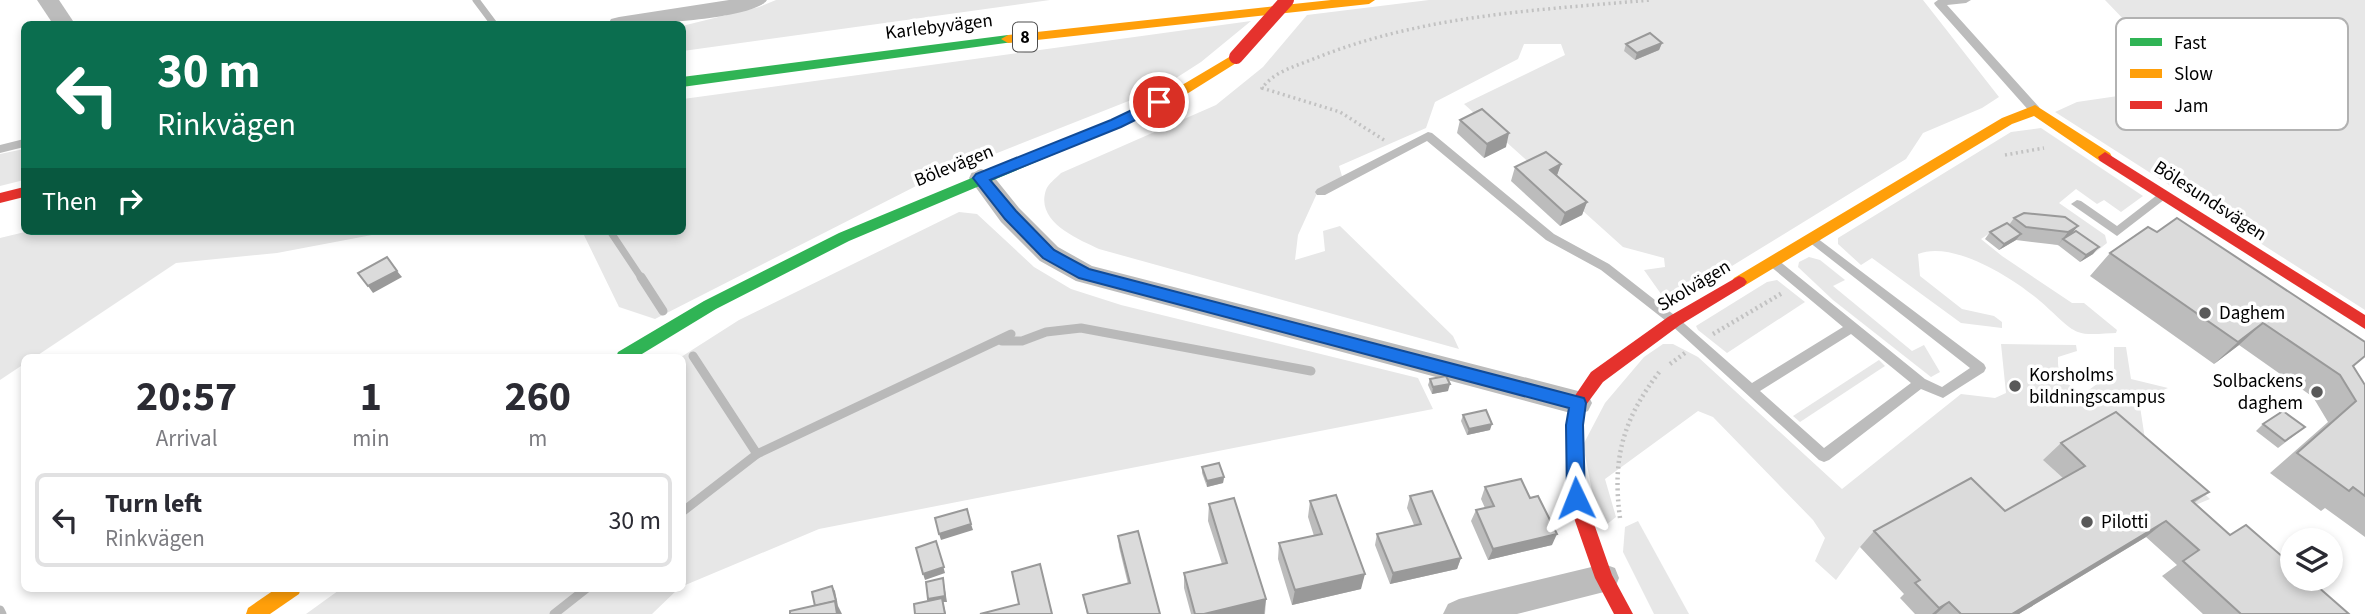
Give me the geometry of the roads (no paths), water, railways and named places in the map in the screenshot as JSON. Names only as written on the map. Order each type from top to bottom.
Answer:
[{"type":"main road","name":"Bölevägen","points":[[629,354],[742,288],[856,230],[1116,123],[1205,79],[1236,57],[1287,0]]},
{"type":"main road","name":"Karlebyvägen","points":[[686,81],[981,42],[1369,0]]},
{"type":"main road","name":"Bölesundsvägen","points":[[2035,110],[2162,195],[2365,323]]},
{"type":"main road","name":"Skolvägen","points":[[1578,403],[1597,377],[1674,321],[2007,121],[2035,110]]},
{"type":"main road","points":[[0,198],[21,193]]},
{"type":"main road","points":[[1578,403],[1574,425],[1576,498],[1604,578],[1624,614]]},
{"type":"main road","points":[[254,614],[286,592]]},
{"type":"street","points":[[48,0],[62,21]]},
{"type":"street","points":[[639,21],[748,4],[756,0]]},
{"type":"street","points":[[981,178],[1010,215],[1049,254],[1085,274],[1578,403]]},
{"type":"street","points":[[1460,614],[1604,578]]},
{"type":"lane","points":[[1966,0],[1939,3],[2035,110]]},
{"type":"lane","points":[[1321,192],[1428,136],[1550,237],[1605,267],[1674,321],[1824,456],[1920,383]]},
{"type":"lane","points":[[0,149],[21,144]]},
{"type":"lane","points":[[2077,204],[2117,232],[2162,195]]},
{"type":"lane","points":[[1774,263],[1920,383],[1943,393],[1979,368],[1813,239]]},
{"type":"lane","points":[[1751,390],[1852,327]]},
{"type":"waterway","points":[[476,0],[492,21]]},
{"type":"waterway","points":[[613,235],[642,279]]},
{"type":"waterway","points":[[641,277],[663,311]]},
{"type":"waterway","points":[[1002,341],[1022,341],[1046,332],[1081,328],[1311,371]]},
{"type":"waterway","points":[[757,454],[1011,334]]},
{"type":"waterway","points":[[693,356],[757,454]]},
{"type":"waterway","points":[[686,509],[757,454]]},
{"type":"waterway","points":[[554,614],[582,592]]},
{"type":"waterway","points":[[0,610],[2,614]]},
{"type":"place","name":"Daghem","points":[[2205,313]]},
{"type":"place","name":"Korsholms bildningscampus","points":[[2015,386]]},
{"type":"place","name":"Solbackens daghem","points":[[2317,392]]},
{"type":"place","name":"Pilotti","points":[[2087,522]]}]
